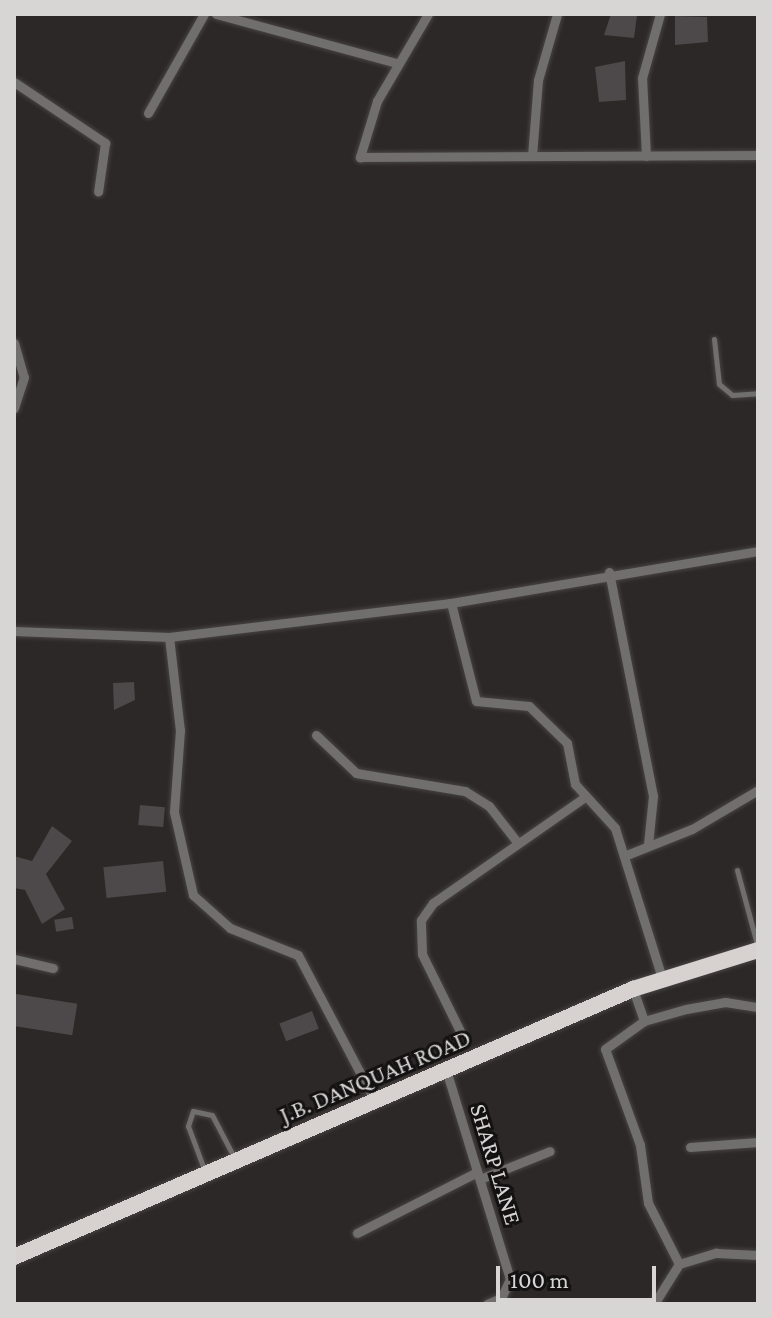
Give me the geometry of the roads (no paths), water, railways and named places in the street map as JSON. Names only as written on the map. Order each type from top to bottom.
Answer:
[{"type":"highway","name":"J.B. DANQUAH ROAD","points":[[14,1257],[205,1172],[447,1073],[633,989],[758,950]]},
{"type":"street","points":[[148,113],[204,14]]},
{"type":"street","points":[[216,14],[396,63]]},
{"type":"street","points":[[428,14],[396,63],[360,157],[758,155]]},
{"type":"street","points":[[532,156],[538,80],[557,14]]},
{"type":"street","points":[[646,156],[642,78],[660,14]]},
{"type":"street","points":[[14,82],[105,143],[98,192]]},
{"type":"street","points":[[14,343],[24,377],[14,408]]},
{"type":"street","points":[[14,631],[169,637],[451,603],[609,572],[758,551]]},
{"type":"street","points":[[609,572],[653,796],[648,844]]},
{"type":"street","points":[[451,603],[476,701],[529,706],[549,718],[567,743],[585,797],[606,813],[624,856],[662,978]]},
{"type":"street","points":[[169,637],[180,730],[174,812],[193,895],[230,928],[298,955],[376,1103]]},
{"type":"street","points":[[316,735],[365,777],[440,783],[472,795],[517,842]]},
{"type":"street","points":[[624,856],[692,829],[758,790]]},
{"type":"street","points":[[460,1031],[422,954],[421,920],[433,903],[585,797]]},
{"type":"street","points":[[14,959],[53,968]]},
{"type":"street","points":[[633,989],[644,1021]]},
{"type":"street","points":[[679,1264],[648,1203],[640,1145],[605,1049],[644,1021],[725,1002],[758,1007]]},
{"type":"street","name":"SHARP LANE","points":[[447,1073],[510,1279],[501,1298],[487,1304]]},
{"type":"street","points":[[690,1147],[758,1142]]},
{"type":"street","points":[[357,1233],[478,1176],[550,1151]]},
{"type":"street","points":[[654,1304],[679,1264],[716,1253],[758,1255]]},
{"type":"lane","points":[[714,339],[719,384],[732,395],[758,393]]},
{"type":"lane","points":[[737,870],[758,950]]},
{"type":"lane","points":[[205,1172],[188,1126],[193,1111],[212,1115],[235,1160]]}]
